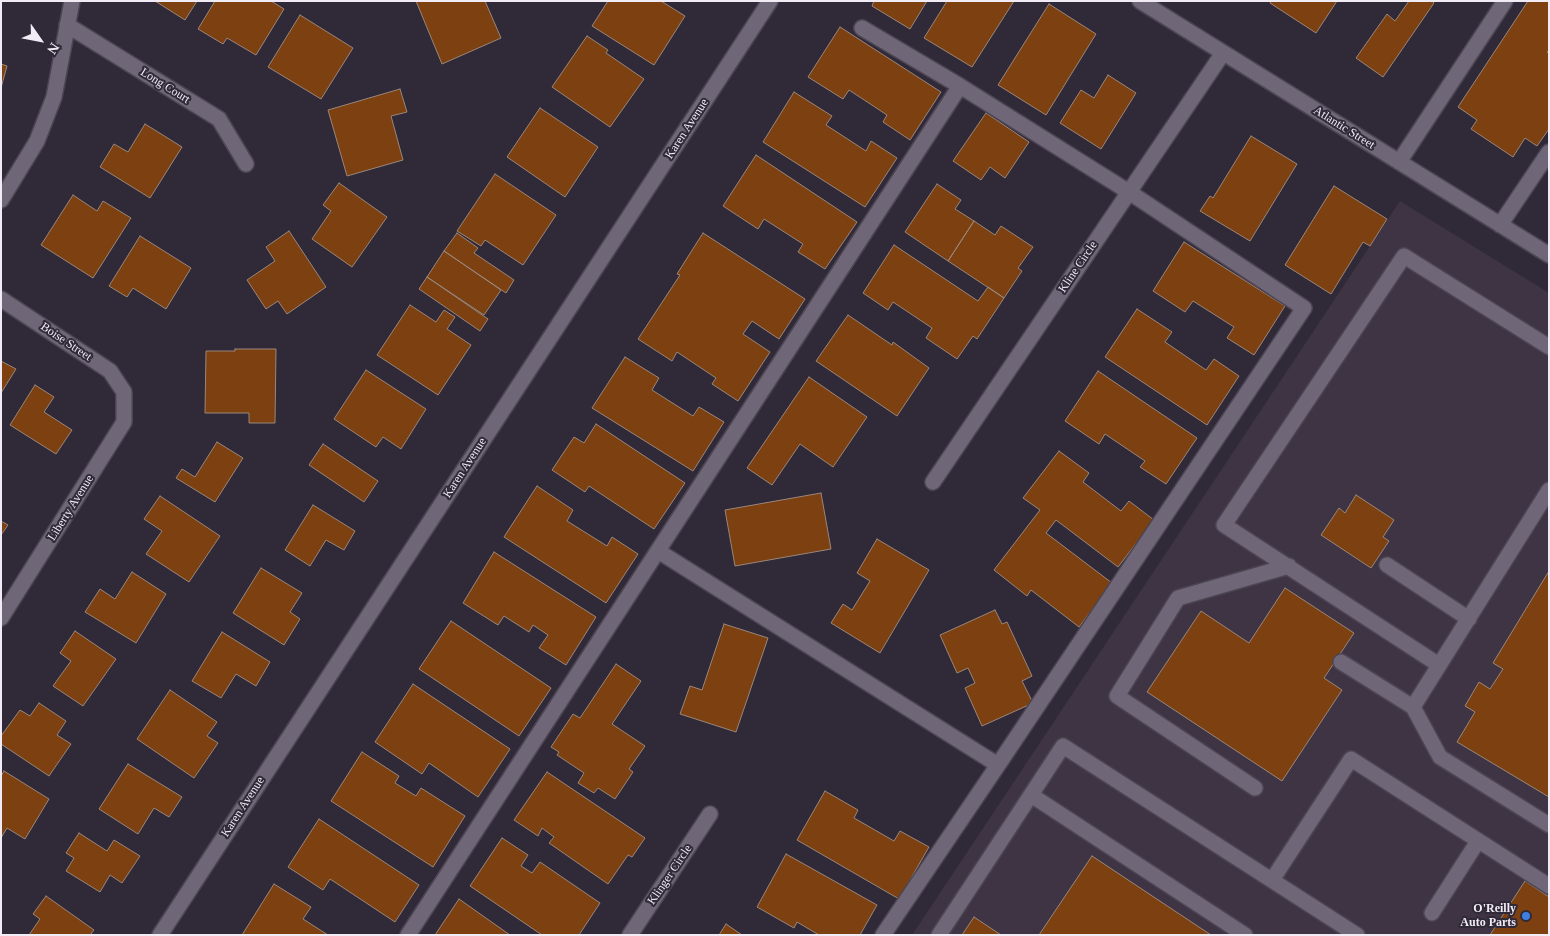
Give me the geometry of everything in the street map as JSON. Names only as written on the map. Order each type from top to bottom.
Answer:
[{"type":"street","points":[[1,200],[38,141],[54,97],[72,1]]},
{"type":"street","name":"Karen Avenue","points":[[160,935],[770,1]]},
{"type":"street","name":"Atlantic Street","points":[[1140,1],[1500,225],[1547,251]]},
{"type":"street","points":[[1399,162],[1505,1]]},
{"type":"street","name":"Long Court","points":[[67,25],[218,119],[246,164]]},
{"type":"street","points":[[862,28],[960,86],[1129,192],[1304,308],[883,935]]},
{"type":"street","name":"Kline Circle","points":[[933,482],[1223,53]]},
{"type":"street","points":[[408,935],[960,86]]},
{"type":"street","points":[[1500,225],[1549,152]]},
{"type":"street","points":[[1439,665],[1224,524],[1404,256],[1549,347]]},
{"type":"street","name":"Boise Street","points":[[1,299],[110,371],[124,392]]},
{"type":"street","name":"Liberty Avenue","points":[[1,618],[124,422],[124,392]]},
{"type":"street","points":[[1413,707],[1549,490]]},
{"type":"street","points":[[658,551],[998,765]]},
{"type":"street","points":[[1387,565],[1468,619]]},
{"type":"street","points":[[1255,788],[1117,696],[1178,598],[1289,566]]},
{"type":"street","points":[[1341,662],[1413,707],[1440,756],[1549,825]]},
{"type":"street","points":[[939,935],[1063,746],[1354,934]]},
{"type":"street","points":[[1272,880],[1351,759],[1549,886]]},
{"type":"street","points":[[1031,795],[1244,935]]},
{"type":"street","name":"Klinger Circle","points":[[630,935],[710,814]]},
{"type":"street","points":[[1432,913],[1478,841]]},
{"type":"shaded area","points":[[1400,201],[1549,293],[1549,935],[912,935]]},
{"type":"building","points":[[155,1],[197,1],[185,20]]},
{"type":"building","points":[[215,1],[271,1],[284,9],[256,55],[227,38],[223,44],[198,29]]},
{"type":"building","points":[[416,1],[485,1],[501,38],[442,64]]},
{"type":"building","points":[[608,1],[661,1],[685,16],[654,65],[592,26]]},
{"type":"building","points":[[874,1],[927,1],[910,29],[872,6]]},
{"type":"building","points":[[947,1],[1014,1],[972,67],[924,38]]},
{"type":"building","points":[[1271,1],[1337,1],[1316,33],[1270,3]]},
{"type":"building","points":[[1409,1],[1432,1],[1434,3],[1383,77],[1356,58],[1387,14],[1395,21]]},
{"type":"building","points":[[1528,1],[1549,1],[1549,50],[1547,52],[1549,53],[1549,129],[1537,146],[1525,138],[1513,157],[1471,129],[1477,120],[1458,107]]},
{"type":"building","points":[[1049,4],[1096,34],[1046,115],[998,85]]},
{"type":"building","points":[[300,15],[353,48],[321,99],[268,67]]},
{"type":"building","points":[[840,27],[941,92],[910,140],[883,122],[887,115],[849,90],[843,99],[808,77]]},
{"type":"building","points":[[587,36],[608,50],[606,53],[644,79],[610,127],[552,87]]},
{"type":"building","points":[[1,64],[7,66],[1,88]]},
{"type":"building","points":[[1108,75],[1136,93],[1101,149],[1060,123],[1081,90],[1094,98]]},
{"type":"building","points":[[400,89],[407,112],[391,116],[403,160],[347,176],[328,110]]},
{"type":"building","points":[[794,92],[832,116],[826,125],[866,151],[871,141],[897,158],[865,207],[763,142]]},
{"type":"building","points":[[540,108],[598,147],[565,197],[507,157]]},
{"type":"building","points":[[986,113],[1029,142],[1005,178],[990,167],[981,180],[953,161]]},
{"type":"building","points":[[145,124],[182,147],[150,198],[100,167],[114,144],[128,152]]},
{"type":"building","points":[[1251,136],[1297,164],[1250,241],[1200,211],[1210,196],[1213,198]]},
{"type":"building","points":[[756,155],[857,222],[825,269],[798,252],[803,244],[764,219],[758,229],[723,206]]},
{"type":"building","points":[[495,174],[556,215],[523,265],[485,240],[481,246],[457,231]]},
{"type":"building","points":[[339,183],[387,217],[352,267],[312,239],[331,211],[323,205]]},
{"type":"building","points":[[937,184],[961,200],[955,209],[974,221],[948,261],[905,232]]},
{"type":"building","points":[[1334,186],[1387,219],[1370,246],[1363,242],[1331,294],[1285,265]]},
{"type":"building","points":[[73,195],[97,211],[103,201],[131,218],[93,278],[41,245]]},
{"type":"building","points":[[974,221],[995,235],[1001,226],[1033,247],[1018,268],[1022,271],[1004,298],[948,261]]},
{"type":"building","points":[[289,231],[326,287],[287,314],[278,301],[266,309],[247,280],[275,261],[266,247]]},
{"type":"building","points":[[457,233],[478,248],[474,253],[514,280],[506,293],[444,251]]},
{"type":"building","points":[[703,233],[805,299],[779,339],[752,321],[743,334],[770,352],[738,401],[712,384],[716,378],[677,352],[672,361],[638,339],[680,275],[677,274]]},
{"type":"building","points":[[140,236],[191,268],[166,309],[133,288],[127,297],[109,286]]},
{"type":"building","points":[[1184,242],[1285,306],[1254,355],[1227,338],[1234,327],[1193,301],[1185,312],[1153,291]]},
{"type":"building","points":[[894,245],[978,301],[988,287],[1004,298],[977,339],[973,336],[957,359],[926,338],[932,328],[893,302],[888,310],[863,293]]},
{"type":"building","points":[[444,251],[501,290],[484,315],[427,277]]},
{"type":"building","points":[[427,277],[488,319],[480,331],[419,289]]},
{"type":"building","points":[[410,305],[436,322],[444,310],[455,317],[447,329],[471,345],[438,395],[377,355]]},
{"type":"building","points":[[1137,309],[1172,332],[1165,342],[1206,370],[1214,359],[1239,376],[1207,425],[1105,357]]},
{"type":"building","points":[[848,315],[892,345],[893,342],[929,368],[897,416],[816,361]]},
{"type":"building","points":[[235,349],[276,349],[275,423],[249,423],[249,413],[205,413],[206,351],[235,351]]},
{"type":"building","points":[[625,357],[659,378],[652,390],[693,416],[699,407],[724,422],[693,471],[592,408]]},
{"type":"building","points":[[1,361],[16,369],[1,393]]},
{"type":"building","points":[[366,370],[426,409],[401,449],[383,437],[376,447],[334,419]]},
{"type":"building","points":[[1098,371],[1197,438],[1166,484],[1140,467],[1145,461],[1105,434],[1099,444],[1065,421]]},
{"type":"building","points":[[809,377],[867,417],[833,467],[800,444],[772,485],[747,468]]},
{"type":"building","points":[[35,385],[54,397],[44,412],[72,430],[56,454],[10,425]]},
{"type":"building","points":[[596,424],[685,483],[654,529],[589,486],[585,492],[552,470],[574,437],[584,443]]},
{"type":"building","points":[[217,442],[243,458],[215,502],[176,478],[182,469],[195,477]]},
{"type":"building","points":[[323,444],[378,481],[364,502],[309,465]]},
{"type":"building","points":[[1059,451],[1089,473],[1083,482],[1121,511],[1129,501],[1154,520],[1118,567],[1056,520],[1046,533],[1112,583],[1079,627],[1031,590],[1027,596],[994,570],[1040,510],[1023,498]]},
{"type":"building","points":[[537,486],[573,510],[567,521],[607,546],[612,537],[638,554],[606,603],[504,537]]},
{"type":"building","points":[[821,493],[831,549],[735,566],[725,510]]},
{"type":"building","points":[[1356,495],[1394,520],[1383,537],[1389,541],[1371,568],[1321,535],[1339,508],[1345,513]]},
{"type":"building","points":[[160,496],[220,536],[189,582],[146,554],[162,531],[144,519]]},
{"type":"building","points":[[313,505],[355,531],[344,550],[326,540],[310,566],[285,550]]},
{"type":"building","points":[[1,521],[8,525],[1,535]]},
{"type":"building","points":[[877,539],[929,570],[880,653],[831,623],[843,604],[852,610],[870,581],[857,573]]},
{"type":"building","points":[[494,552],[596,617],[566,665],[539,648],[548,635],[533,625],[529,632],[504,616],[498,625],[463,603]]},
{"type":"building","points":[[261,568],[302,593],[290,612],[300,619],[284,645],[233,613]]},
{"type":"building","points":[[1549,571],[1549,797],[1457,742],[1475,712],[1465,706],[1479,682],[1490,689],[1503,669],[1493,663]]},
{"type":"building","points":[[132,572],[166,594],[136,643],[85,612],[100,589],[115,599]]},
{"type":"building","points":[[1285,588],[1354,633],[1324,678],[1342,690],[1282,781],[1147,692],[1201,611],[1249,643]]},
{"type":"building","points":[[995,610],[1002,624],[1007,622],[1032,676],[1022,681],[1033,703],[982,726],[965,688],[975,683],[968,668],[957,673],[940,635]]},
{"type":"building","points":[[451,621],[551,688],[519,736],[419,669]]},
{"type":"building","points":[[724,624],[768,638],[736,732],[680,714],[690,686],[702,690]]},
{"type":"building","points":[[75,631],[116,659],[83,706],[53,686],[71,661],[60,653]]},
{"type":"building","points":[[222,632],[270,662],[256,686],[236,674],[221,698],[192,681]]},
{"type":"building","points":[[616,664],[641,681],[612,724],[645,746],[629,769],[633,772],[615,799],[598,788],[594,793],[578,783],[584,773],[557,755],[559,752],[551,747],[573,714],[580,718]]},
{"type":"building","points":[[413,684],[510,749],[478,797],[429,763],[422,774],[375,742]]},
{"type":"building","points":[[170,690],[217,722],[207,736],[218,743],[194,778],[137,739]]},
{"type":"building","points":[[39,703],[66,721],[57,735],[71,744],[49,776],[1,744],[1,736],[20,710],[30,716]]},
{"type":"building","points":[[362,752],[399,776],[395,783],[416,796],[421,788],[465,816],[433,867],[331,801]]},
{"type":"building","points":[[128,764],[182,797],[169,817],[154,808],[138,834],[99,809]]},
{"type":"building","points":[[4,771],[49,799],[25,839],[7,828],[1,838],[1,776]]},
{"type":"building","points":[[547,772],[645,838],[632,857],[628,855],[608,884],[549,843],[554,837],[542,828],[538,836],[514,820]]},
{"type":"building","points":[[825,791],[858,810],[854,818],[894,841],[900,831],[929,847],[899,899],[797,840]]},
{"type":"building","points":[[319,819],[419,885],[395,922],[330,879],[323,890],[288,867]]},
{"type":"building","points":[[79,833],[107,851],[114,840],[140,856],[122,883],[110,875],[100,892],[66,871],[74,858],[66,853]]},
{"type":"building","points":[[502,838],[528,855],[521,866],[532,873],[540,862],[600,903],[579,935],[542,935],[470,886]]},
{"type":"building","points":[[786,854],[877,905],[860,935],[819,935],[797,922],[794,928],[757,907]]},
{"type":"building","points":[[1092,856],[1211,935],[1039,935]]},
{"type":"building","name":"O'Reilly Auto Parts","points":[[1525,881],[1549,897],[1549,935],[1490,935]]},
{"type":"building","points":[[274,884],[311,907],[303,919],[328,935],[242,935]]},
{"type":"building","points":[[46,896],[94,930],[90,935],[29,935],[40,919],[33,914]]},
{"type":"building","points":[[459,899],[510,935],[435,935]]},
{"type":"building","points":[[974,917],[1001,935],[962,935]]},
{"type":"building","points":[[726,924],[742,935],[719,935]]},
{"type":"place","name":"O'Reilly Auto Parts","points":[[1526,916]]}]
